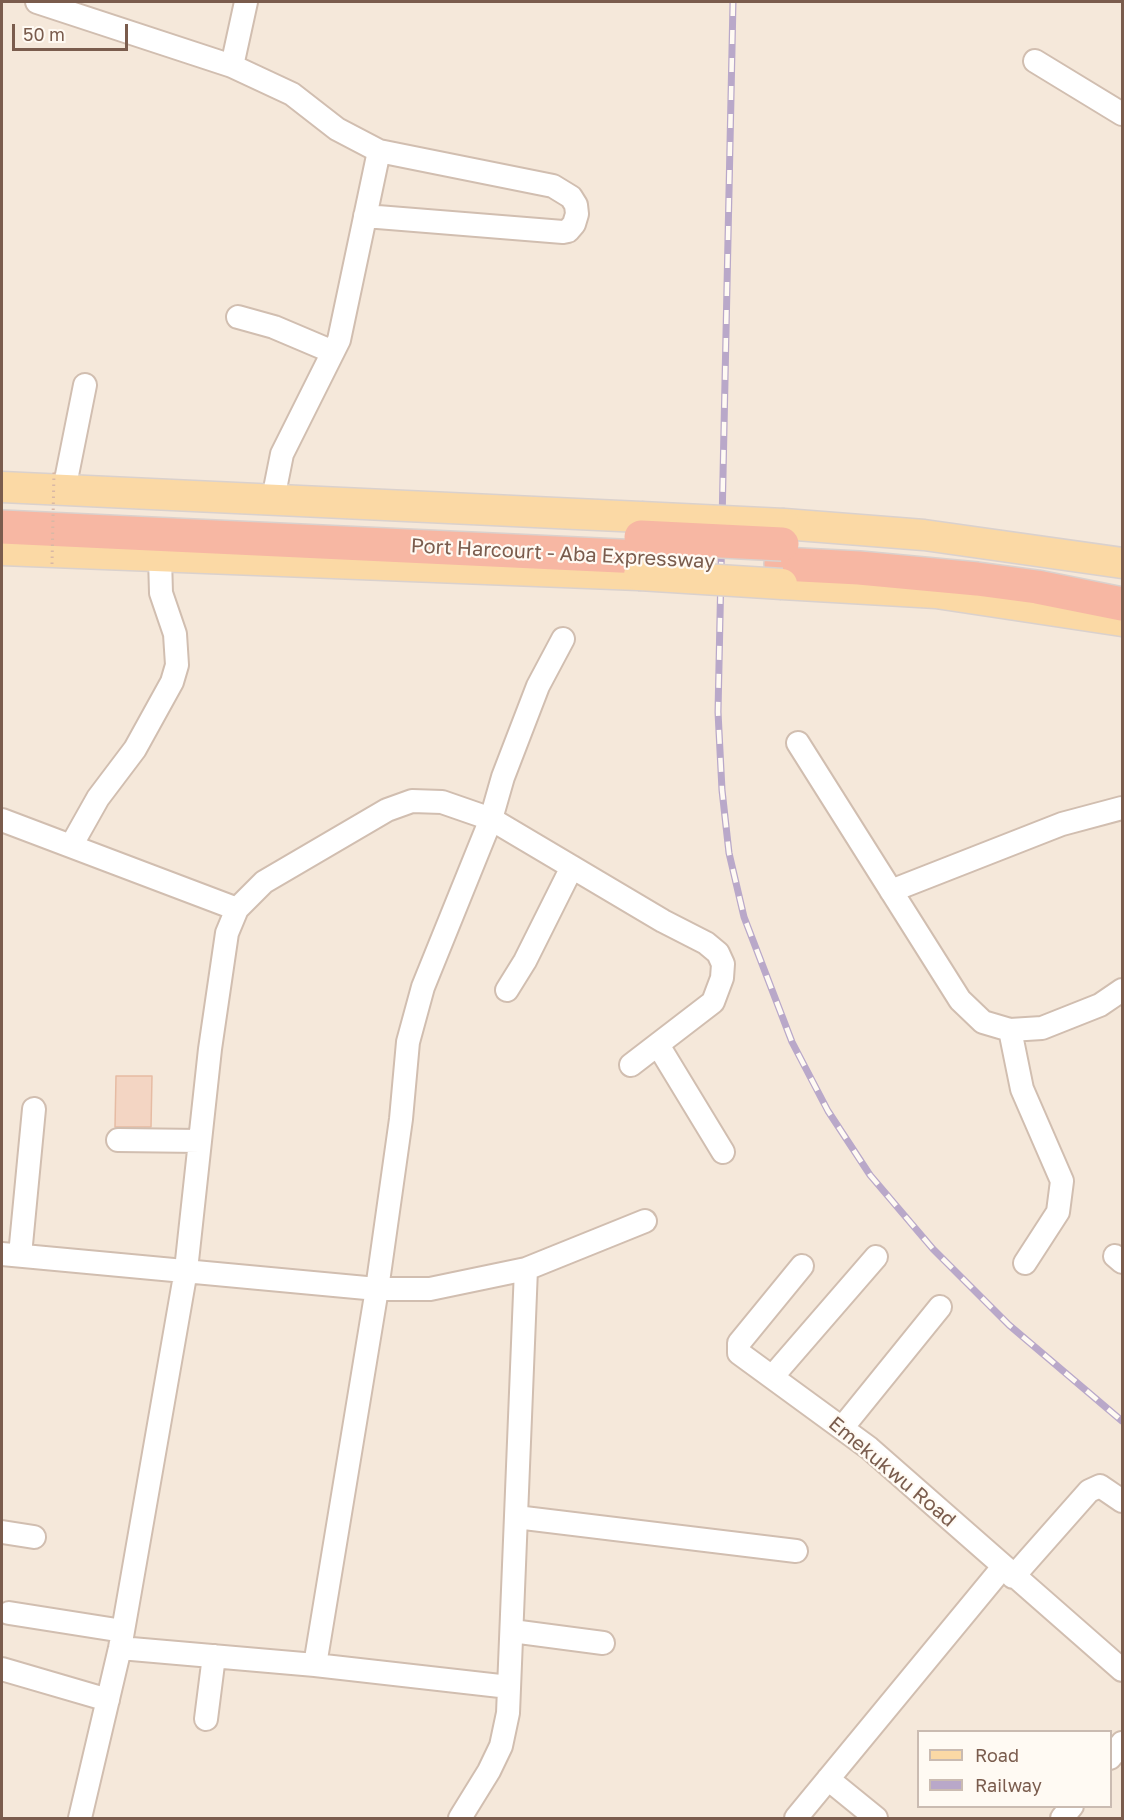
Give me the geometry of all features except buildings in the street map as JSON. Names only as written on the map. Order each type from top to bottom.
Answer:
[{"type":"highway","name":"Port Harcourt - Aba Expressway","points":[[2,510],[640,547],[782,554],[971,559],[1122,582]]},
{"type":"highway","name":"Port Harcourt - Aba Expressway","points":[[2,527],[640,547]]},
{"type":"highway","name":"Port Harcourt - Aba Expressway","points":[[782,554],[859,568],[1037,587],[1122,604]]},
{"type":"main road","points":[[2,487],[59,481],[273,499],[640,547]]},
{"type":"main road","points":[[782,554],[924,535],[1122,563]]},
{"type":"main road","points":[[2,550],[160,558],[640,547]]},
{"type":"main road","points":[[782,554],[936,592],[1122,621]]},
{"type":"street","points":[[37,2],[232,66],[292,94],[337,129],[379,151],[553,186],[571,197],[576,205],[577,214],[574,225],[568,231],[563,232],[365,216]]},
{"type":"street","points":[[232,66],[246,2]]},
{"type":"street","points":[[1035,61],[1122,114]]},
{"type":"street","points":[[273,499],[282,454],[339,340],[379,151]]},
{"type":"street","points":[[238,317],[274,327],[333,352]]},
{"type":"street","points":[[59,481],[85,385]]},
{"type":"street","points":[[71,846],[98,798],[135,749],[172,682],[177,665],[175,634],[161,593],[160,558]]},
{"type":"street","points":[[315,1665],[377,1289],[401,1119],[408,1042],[423,987],[491,819],[503,777],[538,686],[564,639]]},
{"type":"street","points":[[798,743],[960,1000],[983,1022],[1010,1030],[1042,1028],[1100,1005],[1122,990]]},
{"type":"street","points":[[80,1818],[122,1640],[186,1269],[227,933],[237,909],[264,882],[387,810],[412,801],[442,802],[491,819],[663,921],[706,943],[718,953],[723,964],[722,978],[713,1002],[631,1065]]},
{"type":"street","points":[[891,891],[1062,824],[1122,808]]},
{"type":"street","points":[[2,819],[237,909]]},
{"type":"street","points":[[507,990],[525,961],[572,867]]},
{"type":"street","points":[[1010,1030],[1022,1089],[1062,1181],[1058,1212],[1024,1263]]},
{"type":"street","points":[[658,1045],[723,1152]]},
{"type":"street","points":[[34,1109],[11,1255],[186,1269],[377,1289],[430,1289],[526,1269],[645,1221]]},
{"type":"street","points":[[118,1140],[200,1141]]},
{"type":"street","points":[[772,1377],[876,1257]]},
{"type":"street","name":"Emekukwu Road","points":[[802,1266],[739,1342],[739,1353],[869,1448],[1122,1670]]},
{"type":"street","points":[[460,1818],[489,1771],[501,1746],[508,1713],[526,1269]]},
{"type":"street","points":[[842,1428],[940,1307]]},
{"type":"street","points":[[796,1818],[1008,1572],[1089,1491],[1100,1486],[1122,1501]]},
{"type":"street","points":[[516,1517],[796,1551]]},
{"type":"street","points":[[2,1533],[34,1537]]},
{"type":"street","points":[[9,1613],[122,1640],[214,1656],[509,1687]]},
{"type":"street","points":[[512,1630],[603,1643]]},
{"type":"street","points":[[206,1719],[214,1656]]},
{"type":"street","points":[[2,1669],[108,1700]]},
{"type":"street","points":[[1112,1756],[1122,1743]]},
{"type":"street","points":[[828,1779],[876,1818]]},
{"type":"path","points":[[52,564],[59,481]]},
{"type":"shaded area","points":[[2,2],[1122,2],[1122,1818],[2,1818]]},
{"type":"railway","points":[[733,2],[718,712],[722,790],[729,853],[744,917],[792,1042],[828,1111],[870,1175],[933,1249],[1009,1325],[1122,1421]]}]
